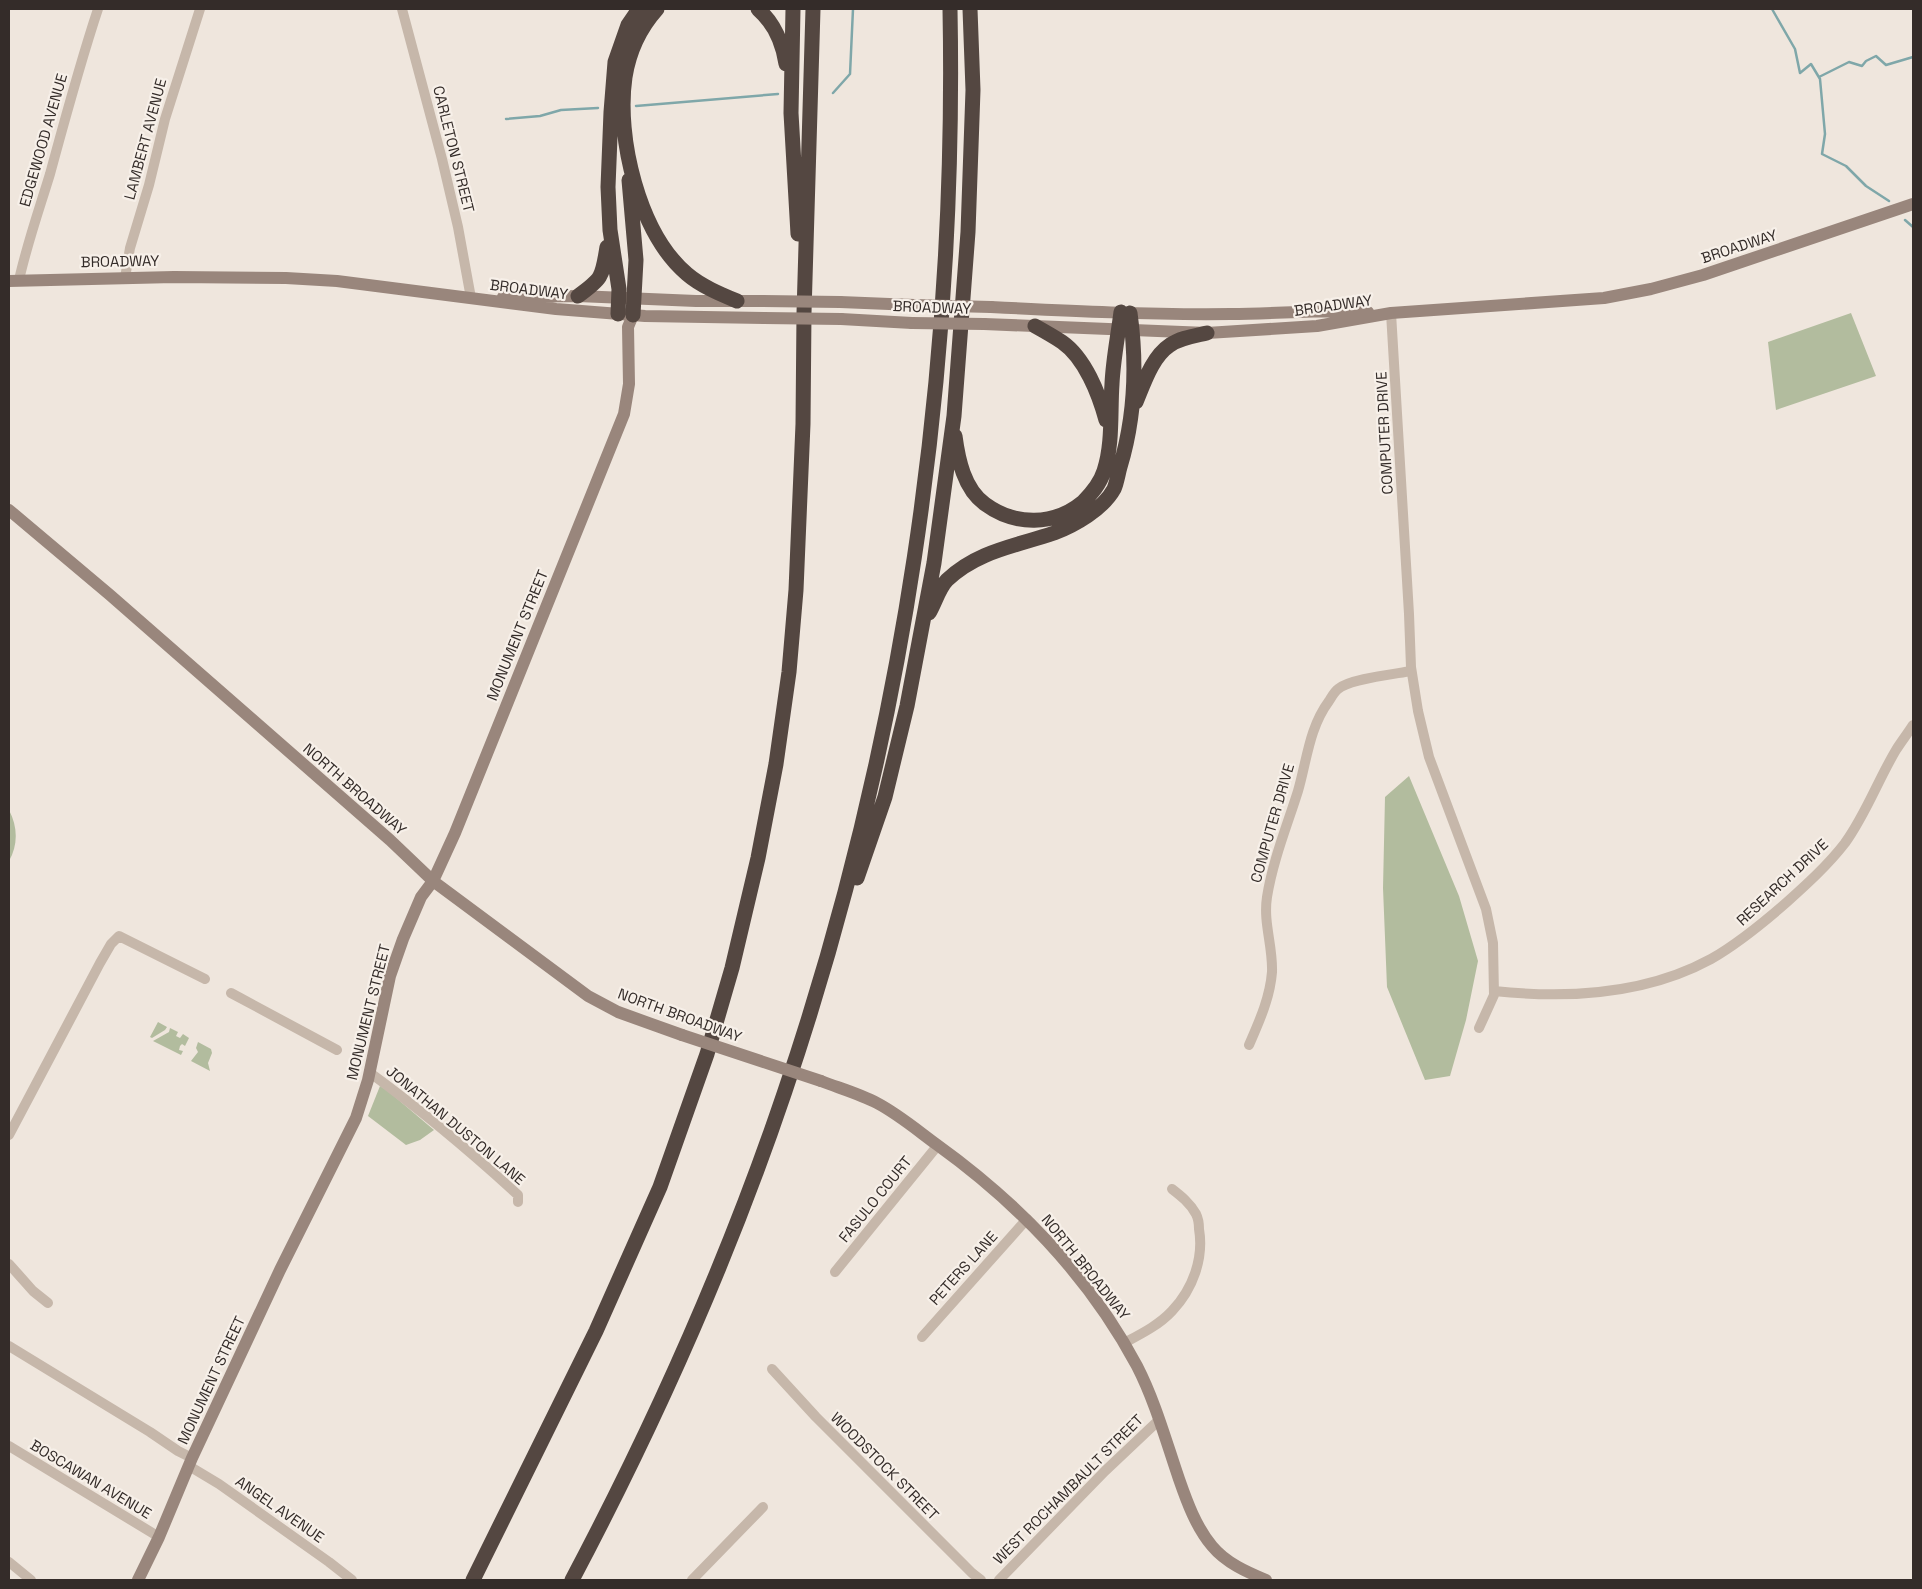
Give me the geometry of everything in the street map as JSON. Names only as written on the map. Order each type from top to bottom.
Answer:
[{"type":"highway","points":[[578,296],[594,284],[602,274],[610,230],[609,151],[615,62],[628,26],[639,9]]},
{"type":"highway","points":[[618,314],[626,299],[636,260],[629,191],[624,106],[625,77],[635,41],[656,9]]},
{"type":"highway","points":[[758,9],[770,22],[784,52],[791,98]]},
{"type":"highway","points":[[793,9],[791,98],[804,313]]},
{"type":"highway","points":[[473,1580],[596,1331],[660,1187],[707,1054],[732,968],[758,858],[773,783],[789,672],[796,590],[801,501],[804,313],[813,9]]},
{"type":"highway","points":[[572,1580],[661,1402],[730,1242],[786,1089],[831,942],[854,855],[888,709],[906,614],[924,495],[945,283],[951,124],[950,9]]},
{"type":"highway","points":[[831,942],[853,889],[885,798],[907,706],[923,626],[942,507],[959,367],[968,232],[973,90],[970,9]]},
{"type":"highway","points":[[629,166],[648,218],[666,251],[687,274],[712,290],[737,301]]},
{"type":"highway","points":[[610,230],[631,321]]},
{"type":"highway","points":[[923,626],[946,581],[979,557],[1055,532],[1093,513],[1114,489],[1126,448],[1134,379],[1126,331],[1125,312]]},
{"type":"highway","points":[[1034,326],[1064,343],[1086,368],[1099,396],[1110,434]]},
{"type":"highway","points":[[953,423],[961,470],[973,490],[984,503],[1009,517],[1031,521],[1059,517],[1075,508],[1094,492],[1104,472],[1110,434],[1112,384],[1126,331]]},
{"type":"highway","points":[[1131,412],[1157,358],[1169,345],[1186,338],[1207,333]]},
{"type":"main road","name":"BROADWAY","points":[[14,281],[237,277],[303,279],[337,281],[556,310],[618,314],[631,321],[764,318],[1207,333],[1317,326],[1391,313],[1604,298],[1651,289],[1746,261],[1913,204]]},
{"type":"main road","name":"BROADWAY","points":[[471,298],[578,296],[626,299],[840,302],[1125,312],[1231,314],[1334,310],[1391,313]]},
{"type":"main road","name":"MONUMENT STREET","points":[[138,1580],[159,1537],[190,1462],[286,1257],[356,1118],[370,1072],[390,976],[403,939],[421,897],[432,881],[455,833],[624,414],[628,384],[631,321]]},
{"type":"main road","name":"NORTH BROADWAY","points":[[9,510],[110,595],[390,840],[432,881],[589,997],[618,1012],[821,1081],[877,1103],[938,1145],[993,1188],[1027,1219],[1059,1254],[1094,1298],[1124,1344],[1138,1368],[1159,1420],[1186,1499],[1198,1524],[1212,1546],[1223,1557],[1242,1570],[1266,1580]]},
{"type":"street","name":"EDGEWOOD AVENUE","points":[[14,281],[45,189],[98,9]]},
{"type":"street","name":"LAMBERT AVENUE","points":[[125,278],[130,248],[149,185],[165,119],[200,9]]},
{"type":"street","name":"CARLETON STREET","points":[[402,9],[458,227],[471,298]]},
{"type":"street","name":"COMPUTER DRIVE","points":[[1391,313],[1411,671],[1429,757],[1486,909],[1492,943],[1494,995],[1479,1028]]},
{"type":"street","name":"COMPUTER DRIVE","points":[[1249,1045],[1268,996],[1272,972],[1269,940],[1265,923],[1267,897],[1282,837],[1298,789],[1308,743],[1320,713],[1338,689],[1353,682],[1411,671]]},
{"type":"street","name":"RESEARCH DRIVE","points":[[1494,991],[1532,995],[1568,995],[1609,991],[1645,984],[1680,973],[1711,959],[1739,942],[1824,868],[1845,843],[1865,812],[1896,750],[1913,725]]},
{"type":"street","points":[[9,1135],[103,958],[111,944],[119,936],[205,979]]},
{"type":"street","points":[[231,993],[337,1050]]},
{"type":"street","name":"JONATHAN DUSTON LANE","points":[[370,1072],[488,1168],[518,1195],[518,1202]]},
{"type":"street","name":"FASULO COURT","points":[[835,1272],[938,1145]]},
{"type":"street","points":[[1124,1344],[1156,1325],[1173,1310],[1192,1281],[1197,1268],[1200,1253],[1200,1235],[1197,1215],[1187,1200],[1172,1189]]},
{"type":"street","name":"PETERS LANE","points":[[922,1337],[1027,1219]]},
{"type":"street","points":[[9,1264],[33,1291],[48,1302]]},
{"type":"street","name":"ANGEL AVENUE","points":[[9,1346],[178,1451],[190,1462],[352,1580]]},
{"type":"street","name":"WOODSTOCK STREET","points":[[772,1369],[816,1417],[981,1580]]},
{"type":"street","name":"WEST ROCHAMBAULT STREET","points":[[999,1580],[1105,1471],[1159,1420]]},
{"type":"street","name":"BOSCAWAN AVENUE","points":[[9,1446],[159,1537]]},
{"type":"street","points":[[692,1580],[763,1506]]},
{"type":"street","points":[[9,1562],[31,1580]]},
{"type":"green space","points":[[1851,313],[1876,376],[1776,410],[1768,342]]},
{"type":"green space","points":[[1409,776],[1459,896],[1478,961],[1466,1020],[1450,1076],[1425,1080],[1387,987],[1383,888],[1385,797]]},
{"type":"green space","points":[[9,810],[16,836],[14,849],[9,861]]},
{"type":"green space","points":[[158,1022],[167,1027],[152,1038],[150,1037]]},
{"type":"green space","points":[[170,1028],[178,1032],[176,1036],[180,1038],[183,1034],[189,1038],[185,1046],[182,1044],[180,1046],[179,1050],[183,1051],[181,1055],[153,1041],[169,1032]]},
{"type":"green space","points":[[198,1042],[211,1049],[212,1053],[208,1063],[210,1071],[191,1061],[198,1052],[196,1048]]},
{"type":"green space","points":[[380,1086],[434,1130],[420,1140],[406,1145],[368,1116]]},
{"type":"waterway","points":[[833,93],[850,74],[853,9]]},
{"type":"waterway","points":[[1772,9],[1795,49],[1800,73],[1811,64],[1820,79],[1825,134],[1822,154],[1846,166],[1866,186],[1889,201]]},
{"type":"waterway","points":[[1819,77],[1849,62],[1862,66],[1866,61],[1876,56],[1886,65],[1913,57]]},
{"type":"waterway","points":[[636,106],[778,94]]},
{"type":"waterway","points":[[506,119],[540,116],[561,110],[598,108]]},
{"type":"waterway","points":[[1905,220],[1913,227]]}]
